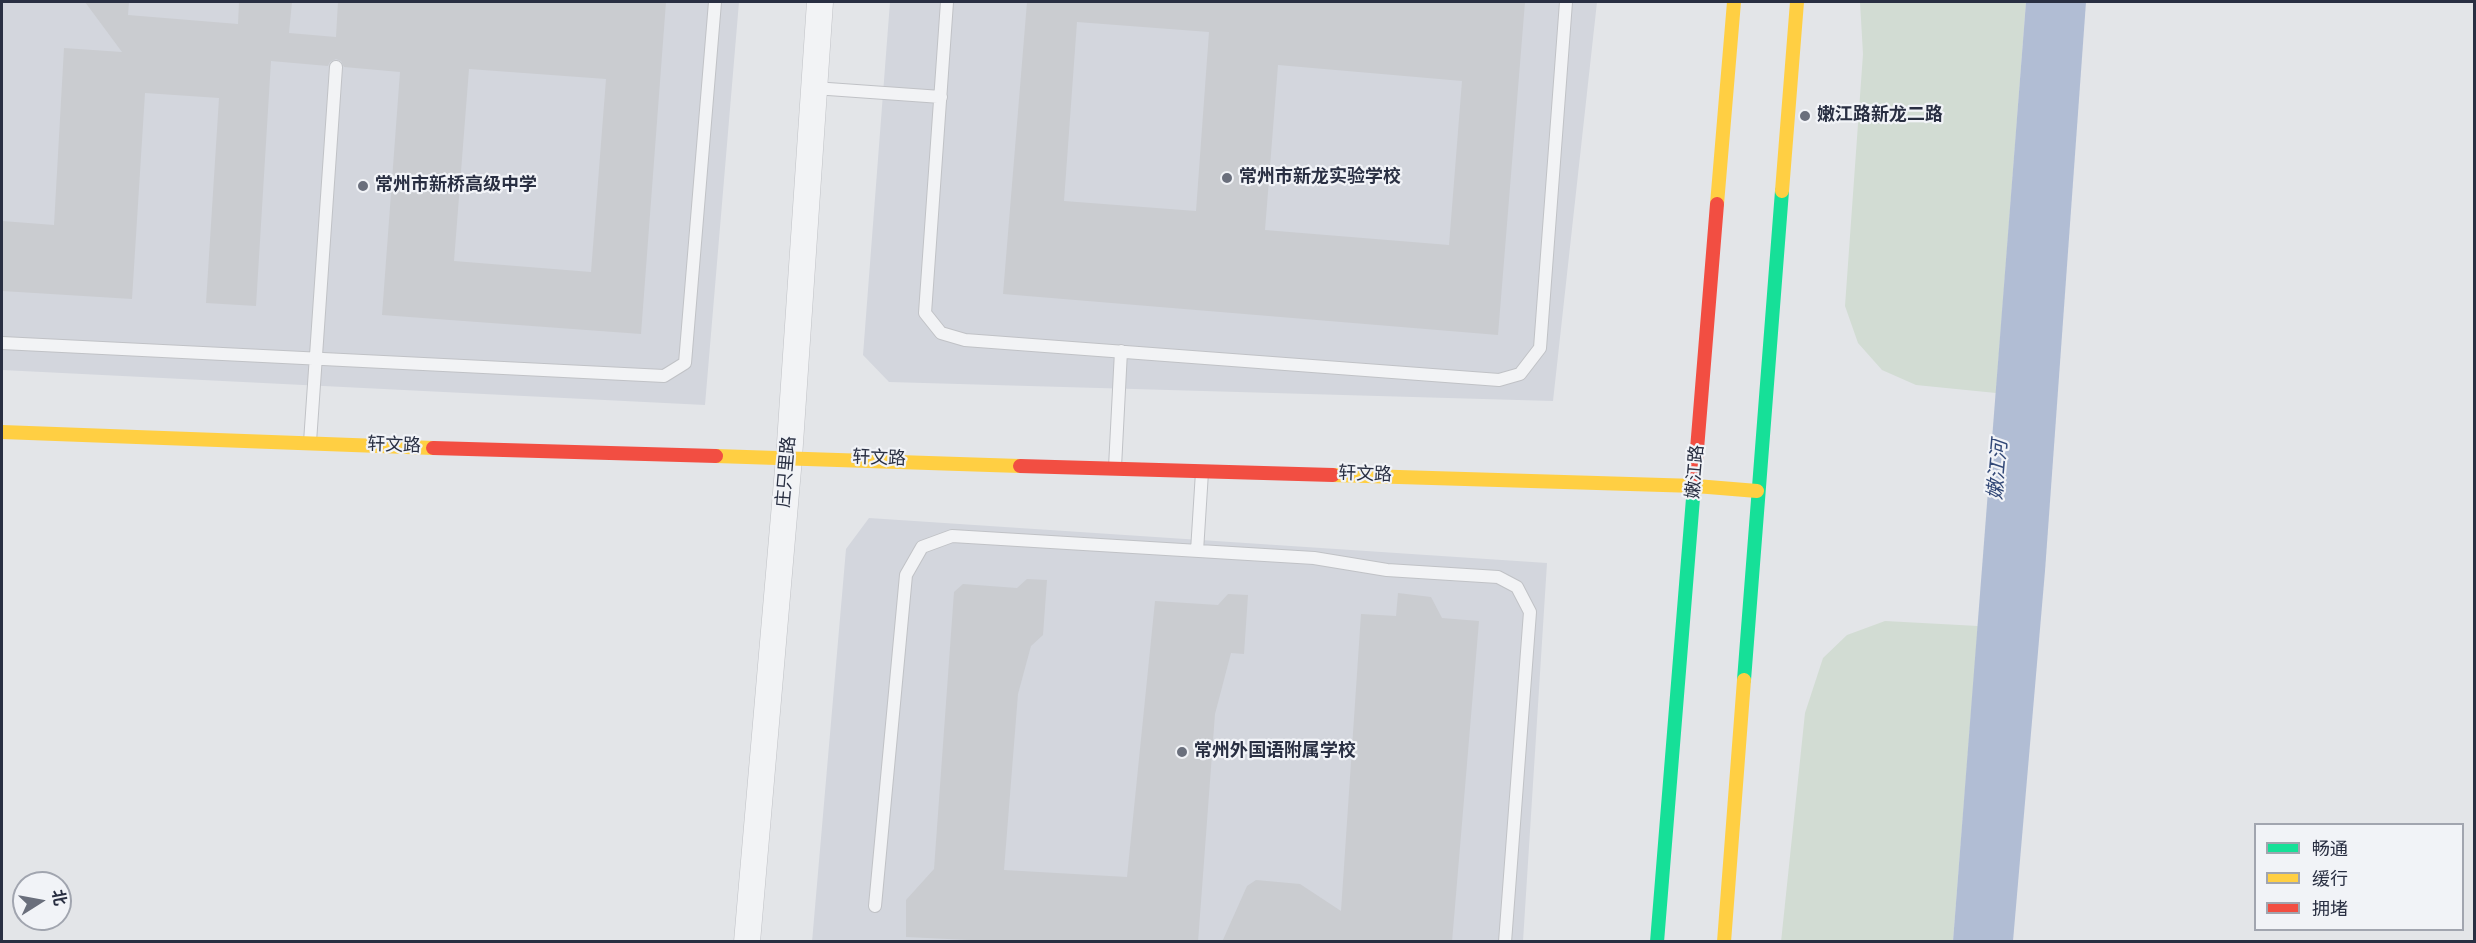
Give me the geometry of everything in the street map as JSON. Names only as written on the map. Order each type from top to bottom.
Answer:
[{"type":"main road","name":"嫩江路","points":[[1657,942],[1734,2]]},
{"type":"main road","points":[[1724,942],[1757,491],[1797,2]]},
{"type":"main road","name":"轩文路","points":[[2,432],[309,444],[1696,486],[1757,491]]},
{"type":"street","name":"庄只里路","points":[[747,942],[789,458],[820,2]]},
{"type":"lane","points":[[2,343],[664,376],[685,363],[715,2]]},
{"type":"lane","points":[[948,2],[925,313],[941,333],[965,340],[1499,380],[1520,374],[1540,348],[1566,2]]},
{"type":"lane","points":[[309,444],[336,67]]},
{"type":"lane","points":[[814,88],[941,97]]},
{"type":"lane","points":[[1115,468],[1121,351]]},
{"type":"lane","points":[[1197,551],[1202,470]]},
{"type":"lane","points":[[875,906],[906,575],[922,546],[952,536],[1314,558],[1387,570],[1498,578],[1517,587],[1530,612],[1505,942]]},
{"type":"shaded area","name":"常州市新桥高级中学","points":[[2,2],[739,2],[705,405],[2,370]]},
{"type":"shaded area","name":"常州市新龙实验学校","points":[[890,2],[1597,2],[1553,401],[889,382],[863,355]]},
{"type":"shaded area","points":[[1860,2],[2026,2],[1996,393],[1916,385],[1882,370],[1858,343],[1845,306],[1863,54]]},
{"type":"shaded area","name":"常州外国语附属学校","points":[[869,518],[1547,563],[1523,941],[812,942],[846,549]]},
{"type":"shaded area","points":[[1885,621],[1978,626],[1953,941],[1781,942],[1805,713],[1823,658],[1847,635]]},
{"type":"water","name":"嫩江河","points":[[2026,2],[2086,2],[2045,571],[2013,941],[1953,941]]},
{"type":"building","points":[[85,2],[129,2],[128,15],[238,24],[239,2],[292,2],[289,33],[336,37],[338,2],[666,2],[641,334],[382,315],[400,72],[344,67],[341,61],[336,59],[328,66],[271,61],[256,306],[206,303],[219,98],[145,93],[132,299],[2,291],[2,221],[54,225],[64,48],[122,52]],"holes":[[[469,69],[606,79],[591,272],[454,261]]]},
{"type":"building","points":[[1027,2],[1525,2],[1498,335],[1003,294]],"holes":[[[1077,22],[1209,32],[1196,211],[1064,201]],[[1278,65],[1462,81],[1449,245],[1265,230]]]},
{"type":"building","points":[[1027,579],[1047,580],[1043,635],[1031,646],[1018,694],[1004,870],[1127,877],[1155,601],[1218,605],[1228,594],[1248,595],[1244,654],[1231,653],[1215,714],[1198,942],[1010,942],[906,937],[906,900],[934,869],[954,592],[963,584],[1017,588]]},
{"type":"building","points":[[1398,593],[1431,597],[1442,618],[1479,621],[1452,942],[1222,942],[1247,886],[1256,880],[1300,884],[1341,911],[1361,614],[1396,616]]},
{"type":"traffic: fast","points":[[1744,680],[1782,191]]},
{"type":"traffic: fast","points":[[1657,942],[1694,486]]},
{"type":"traffic: slow","points":[[1717,204],[1734,2]]},
{"type":"traffic: slow","points":[[1782,191],[1797,2]]},
{"type":"traffic: slow","points":[[2,432],[433,448]]},
{"type":"traffic: slow","points":[[716,456],[1020,466]]},
{"type":"traffic: slow","points":[[1333,475],[1696,486],[1757,491]]},
{"type":"traffic: slow","points":[[1724,942],[1744,680]]},
{"type":"traffic: jam","points":[[1694,486],[1717,204]]},
{"type":"traffic: jam","points":[[433,448],[716,456]]},
{"type":"traffic: jam","points":[[1020,466],[1333,475]]},
{"type":"place","name":"嫩江路新龙二路","points":[[1805,116]]},
{"type":"place","name":"常州市新龙实验学校","points":[[1227,178]]},
{"type":"place","name":"常州市新桥高级中学","points":[[363,186]]},
{"type":"place","name":"常州外国语附属学校","points":[[1182,752]]}]
